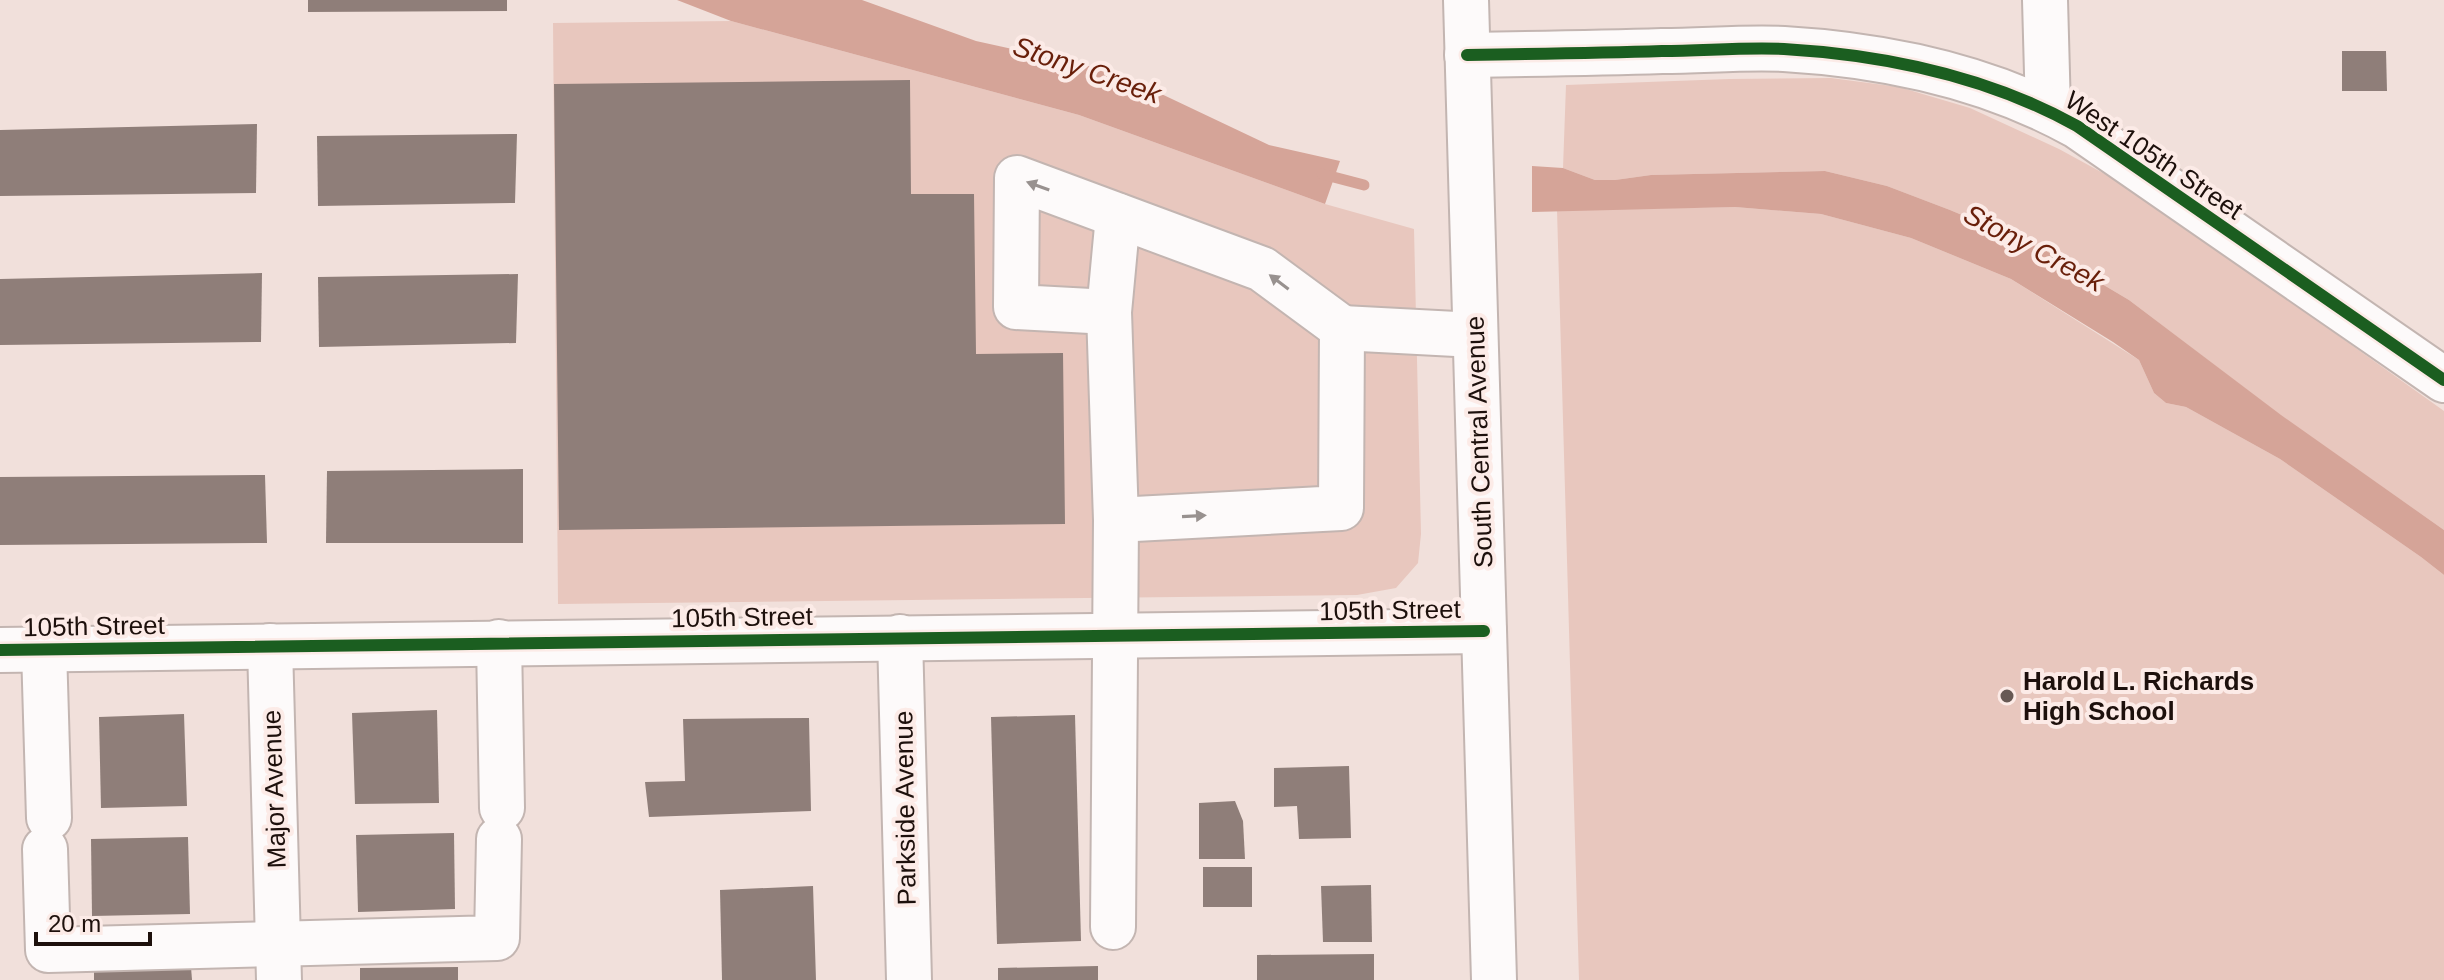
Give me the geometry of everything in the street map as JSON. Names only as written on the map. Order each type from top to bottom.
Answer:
[{"type":"street","name":"South Central Avenue","points":[[1466,0],[1494,980]]},
{"type":"street","points":[[2045,0],[2048,110]]},
{"type":"street","name":"West 105th Street","points":[[1467,55],[1782,49],[1853,55],[1928,68],[1988,86],[2048,110],[2077,126],[2444,380]]},
{"type":"street","points":[[1109,312],[1016,307],[1017,178],[1262,269],[1342,328],[1475,335]]},
{"type":"street","points":[[1113,927],[1116,520],[1109,312],[1118,216]]},
{"type":"street","points":[[1116,520],[1341,508],[1342,328]]},
{"type":"street","name":"105th Street","points":[[0,650],[1484,631]]},
{"type":"street","name":"Parkside Avenue","points":[[900,637],[909,980]]},
{"type":"street","points":[[44,649],[48,950],[278,962],[497,938],[501,824],[499,642]]},
{"type":"street","name":"Major Avenue","points":[[270,646],[278,962]]},
{"type":"shaded area","points":[[731,21],[1079,115],[1325,204],[1414,229],[1421,534],[1418,563],[1396,588],[1357,595],[558,604],[553,23]]},
{"type":"shaded area","points":[[1831,78],[1899,87],[1970,108],[2059,149],[2134,190],[2444,411],[2444,530],[2280,415],[2129,300],[2043,249],[1950,210],[1887,186],[1825,171],[1651,175],[1595,180],[1563,168],[1566,85]]},
{"type":"shaded area","name":"Harold L. Richards High School","points":[[1735,207],[1821,214],[1911,238],[2011,279],[2139,360],[2154,393],[2166,403],[2186,407],[2280,459],[2444,575],[2444,980],[1579,980],[1557,210]]},
{"type":"water","points":[[677,0],[862,0],[976,41],[1115,72],[1269,145],[1340,161],[1325,204],[1079,115],[731,21]]},
{"type":"water","points":[[1532,166],[1563,168],[1595,180],[1651,175],[1825,171],[1887,186],[2043,249],[2129,300],[2281,415],[2444,530],[2444,575],[2280,459],[2186,407],[2166,403],[2154,393],[2139,360],[2011,279],[1911,238],[1821,214],[1735,207],[1532,212]]},
{"type":"building","points":[[308,0],[507,0],[507,11],[308,12]]},
{"type":"building","points":[[2342,51],[2386,51],[2387,91],[2342,91]]},
{"type":"building","points":[[910,80],[911,194],[974,194],[976,354],[1063,353],[1065,524],[559,530],[554,84]]},
{"type":"building","points":[[257,124],[256,193],[0,196],[0,130]]},
{"type":"building","points":[[517,134],[515,203],[318,206],[317,136]]},
{"type":"building","points":[[262,273],[261,342],[0,345],[0,279]]},
{"type":"building","points":[[518,274],[516,343],[319,347],[318,277]]},
{"type":"building","points":[[523,469],[523,543],[326,543],[327,471]]},
{"type":"building","points":[[265,475],[267,543],[0,545],[0,477]]},
{"type":"building","points":[[437,710],[439,803],[355,804],[352,713]]},
{"type":"building","points":[[184,714],[187,806],[101,808],[99,717]]},
{"type":"building","points":[[1075,715],[1081,941],[997,944],[991,717]]},
{"type":"building","points":[[809,718],[811,811],[649,817],[645,782],[685,781],[683,719]]},
{"type":"building","points":[[1349,766],[1351,838],[1299,839],[1297,806],[1274,807],[1274,768]]},
{"type":"building","points":[[1235,801],[1243,821],[1245,859],[1199,859],[1199,803]]},
{"type":"building","points":[[454,833],[455,909],[358,912],[356,835]]},
{"type":"building","points":[[188,837],[190,914],[92,916],[91,839]]},
{"type":"building","points":[[1203,867],[1252,867],[1252,907],[1203,907]]},
{"type":"building","points":[[1371,885],[1372,942],[1323,942],[1321,886]]},
{"type":"building","points":[[813,886],[816,980],[722,980],[720,890]]},
{"type":"building","points":[[1374,954],[1374,980],[1257,980],[1257,955]]},
{"type":"building","points":[[1098,966],[1098,980],[998,980],[998,968]]},
{"type":"building","points":[[191,967],[192,980],[94,980],[94,968]]},
{"type":"building","points":[[458,967],[458,980],[360,980],[360,968]]},
{"type":"waterway","name":"Stony Creek","points":[[1322,174],[1364,185]]},
{"type":"cycle path","points":[[1467,55],[1784,49],[1898,63],[1972,81],[2077,126],[2444,380]]},
{"type":"cycle path","points":[[0,650],[1484,631]]},
{"type":"place","name":"Harold L. Richards High School","points":[[2007,696]]}]
